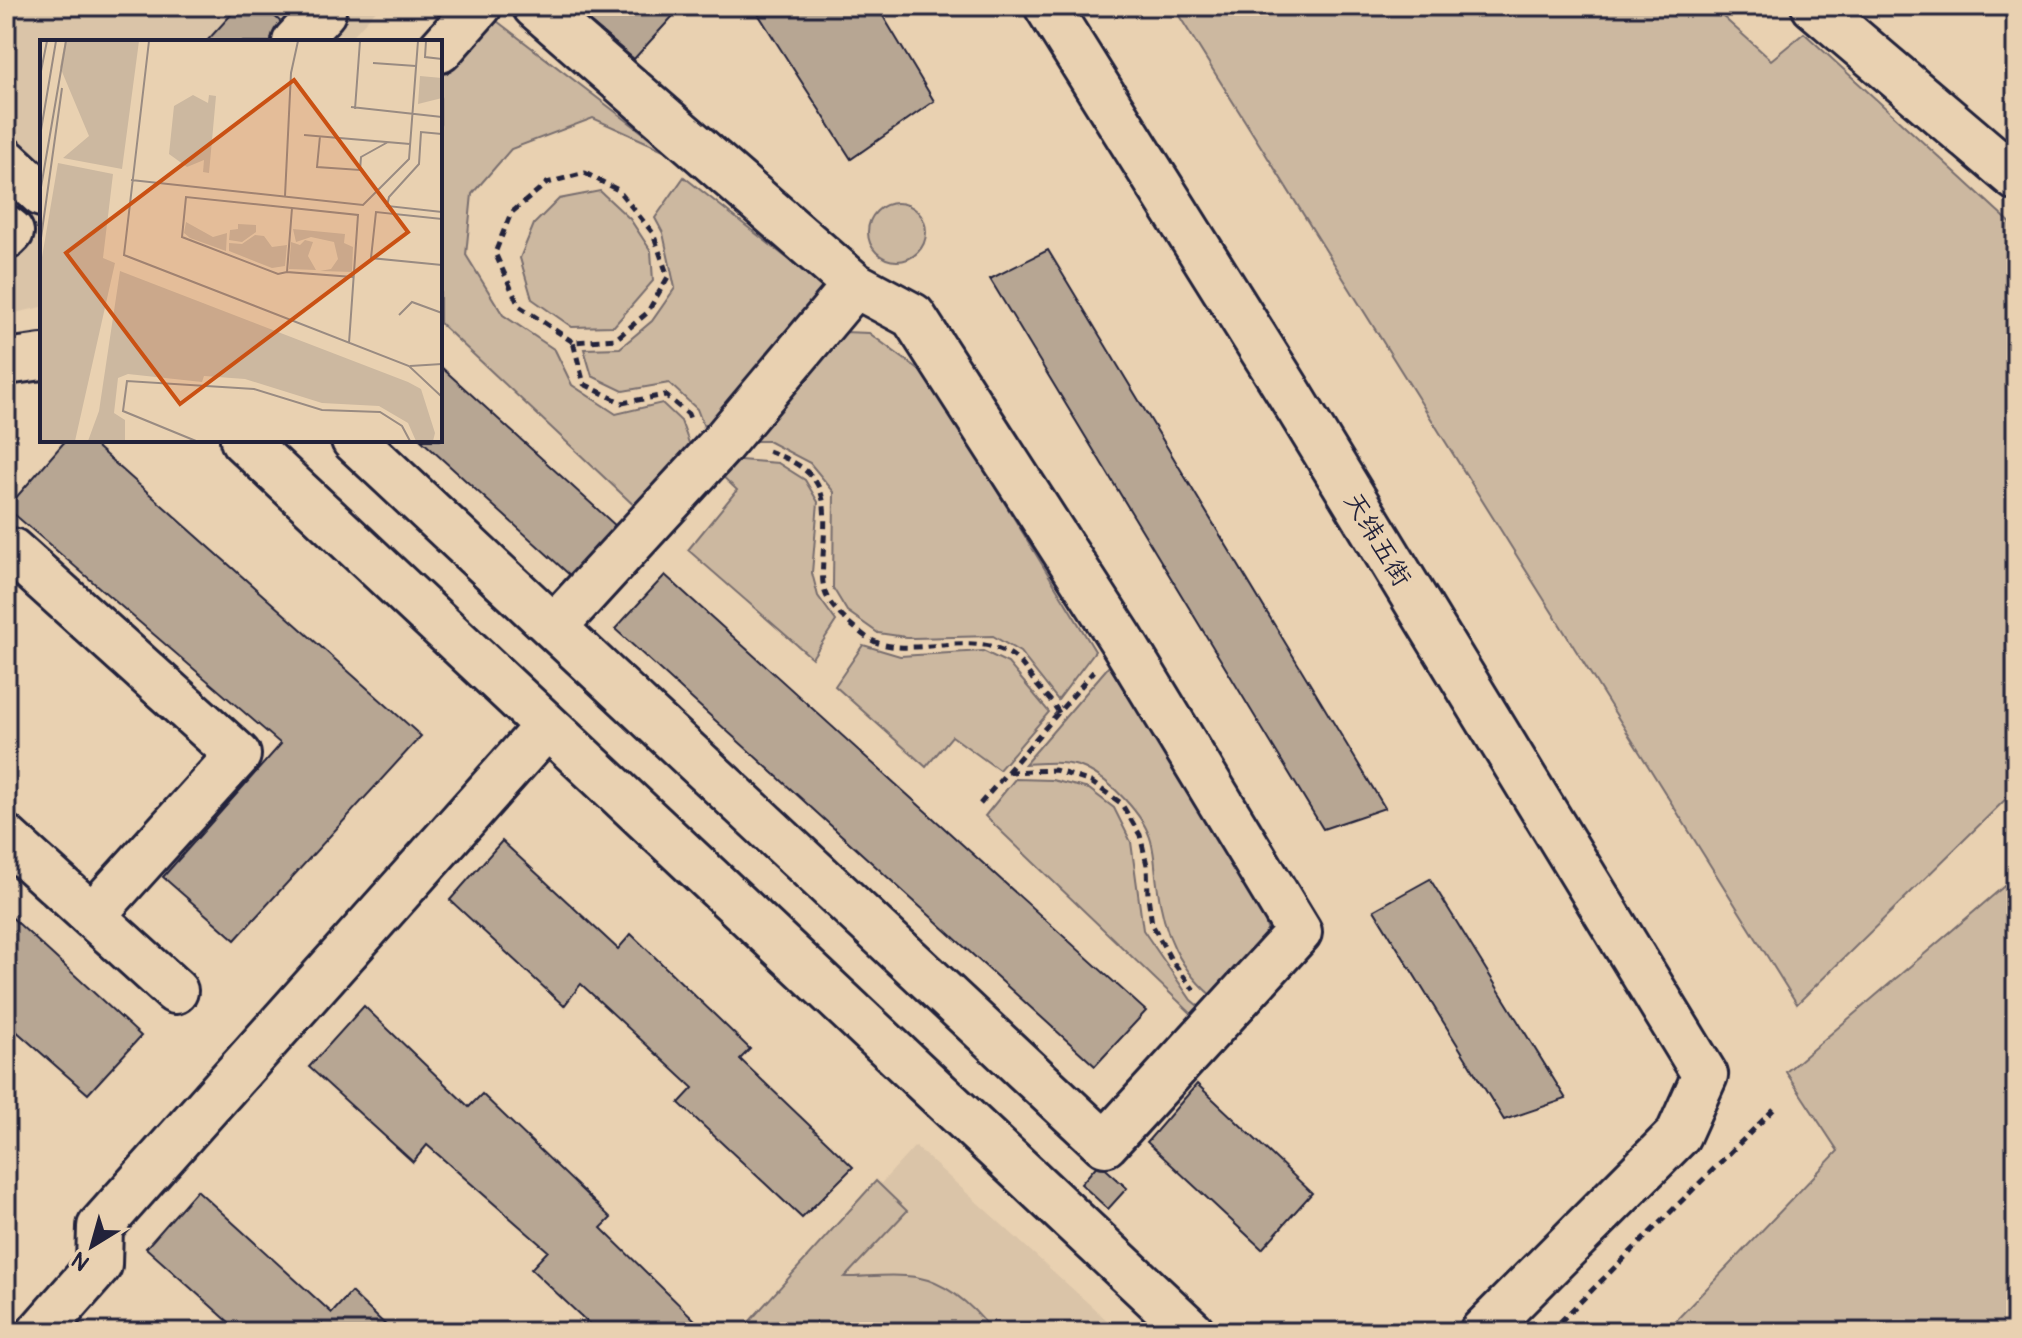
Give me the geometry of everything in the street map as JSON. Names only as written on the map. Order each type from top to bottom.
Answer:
[{"type":"street","points":[[297,40],[323,12],[317,6]]},
{"type":"street","points":[[442,48],[479,6]]},
{"type":"street","points":[[356,442],[1105,1144],[1299,932],[1121,639],[913,316],[855,285],[535,6]]},
{"type":"street","name":"天纬五街","points":[[1047,6],[1301,413],[1705,1075],[1678,1135],[1482,1332]]},
{"type":"street","points":[[1814,6],[2016,178]]},
{"type":"street","points":[[6,161],[40,192]]},
{"type":"street","points":[[6,228],[11,232],[6,237]]},
{"type":"street","points":[[555,626],[712,454],[855,285]]},
{"type":"street","points":[[6,362],[40,357]]},
{"type":"street","points":[[245,442],[547,726],[1063,1189],[1192,1332]]},
{"type":"street","points":[[6,557],[12,551],[238,755],[92,916]]},
{"type":"street","points":[[40,1332],[99,1265],[100,1227],[547,726]]},
{"type":"street","points":[[6,838],[175,991]]},
{"type":"path","points":[[573,342],[616,339],[647,313],[668,277],[653,233],[618,190],[585,173],[547,183],[511,213],[495,253],[519,306],[573,342],[584,384],[622,403],[665,395],[688,414],[712,454],[762,449],[809,471],[822,490],[826,519],[822,576],[825,595],[843,618],[866,638],[901,648],[982,642],[1015,657],[1059,713]]},
{"type":"path","points":[[980,804],[1121,639]]},
{"type":"path","points":[[1008,772],[1055,770],[1091,782],[1121,803],[1140,835],[1147,865],[1152,924],[1170,958],[1195,992],[1223,1015]]},
{"type":"path","points":[[1550,1332],[1775,1108]]},
{"type":"shaded area","points":[[6,6],[380,6],[349,40],[40,40],[40,307],[6,315]]},
{"type":"shaded area","points":[[1173,6],[1711,6],[1771,60],[1804,33],[2016,228],[2016,789],[1797,1004]]},
{"type":"shaded area","points":[[489,15],[668,152],[593,118],[511,149],[472,194],[466,255],[503,315],[555,350],[572,385],[616,414],[662,403],[681,421],[693,454],[639,510],[442,325],[442,73]]},
{"type":"shaded area","points":[[684,177],[834,295],[709,440],[697,409],[669,383],[623,391],[592,376],[584,349],[620,348],[652,321],[675,288],[663,233],[655,218]]},
{"type":"shaded area","points":[[600,191],[630,219],[651,251],[653,281],[614,326],[572,327],[532,299],[520,258],[534,224],[559,199]]},
{"type":"shaded area","points":[[897,203],[918,211],[926,232],[918,253],[897,261],[876,253],[868,232],[876,211]]},
{"type":"shaded area","points":[[844,332],[869,333],[927,376],[1095,651],[1058,700],[1020,652],[993,636],[913,638],[878,633],[847,611],[833,588],[834,492],[810,463],[768,441],[741,441],[828,344]]},
{"type":"shaded area","points":[[726,459],[778,463],[805,480],[818,502],[812,573],[818,596],[836,621],[812,658],[688,550],[737,490],[715,469]]},
{"type":"shaded area","points":[[863,645],[900,656],[983,651],[1008,663],[1049,712],[999,770],[952,736],[926,767],[835,686]]},
{"type":"shaded area","points":[[1109,666],[1258,895],[1271,944],[1218,1001],[1193,977],[1175,949],[1160,902],[1151,841],[1134,810],[1096,774],[1079,766],[1064,763],[1025,764]]},
{"type":"shaded area","points":[[1015,779],[1052,780],[1089,789],[1114,808],[1131,842],[1143,930],[1191,1000],[1204,1011],[1198,1020],[985,816]]},
{"type":"shaded area","points":[[2016,876],[2016,1332],[1665,1332],[1838,1151],[1786,1072]]},
{"type":"shaded area","points":[[915,1146],[1120,1332],[746,1332]]},
{"type":"shaded area","points":[[876,1181],[907,1211],[845,1277],[899,1275],[928,1280],[959,1297],[993,1332],[740,1332]]},
{"type":"building","points":[[239,6],[264,6],[287,28],[275,40],[208,40]]},
{"type":"building","points":[[571,6],[682,6],[634,59]]},
{"type":"building","points":[[753,6],[877,6],[934,101],[851,159]]},
{"type":"building","points":[[1048,250],[1385,808],[1323,829],[990,279]]},
{"type":"building","points":[[442,368],[617,527],[572,577],[423,442],[442,442]]},
{"type":"building","points":[[64,442],[91,442],[421,736],[235,940],[163,877],[281,744],[7,508]]},
{"type":"building","points":[[665,575],[1146,1011],[1095,1066],[615,629]]},
{"type":"building","points":[[502,841],[618,949],[631,934],[750,1049],[740,1059],[853,1167],[802,1218],[679,1103],[693,1088],[581,984],[564,1006],[450,900]]},
{"type":"building","points":[[1430,879],[1566,1099],[1504,1120],[1374,910]]},
{"type":"building","points":[[6,912],[141,1036],[88,1094],[6,1022]]},
{"type":"building","points":[[364,1006],[469,1107],[482,1094],[611,1218],[601,1228],[706,1331],[598,1332],[531,1269],[548,1251],[427,1145],[413,1162],[309,1067]]},
{"type":"building","points":[[1197,1084],[1312,1193],[1262,1249],[1147,1142]]},
{"type":"building","points":[[1099,1163],[1127,1188],[1108,1209],[1081,1184]]},
{"type":"building","points":[[197,1190],[332,1313],[351,1292],[393,1332],[240,1332],[146,1248]]}]
